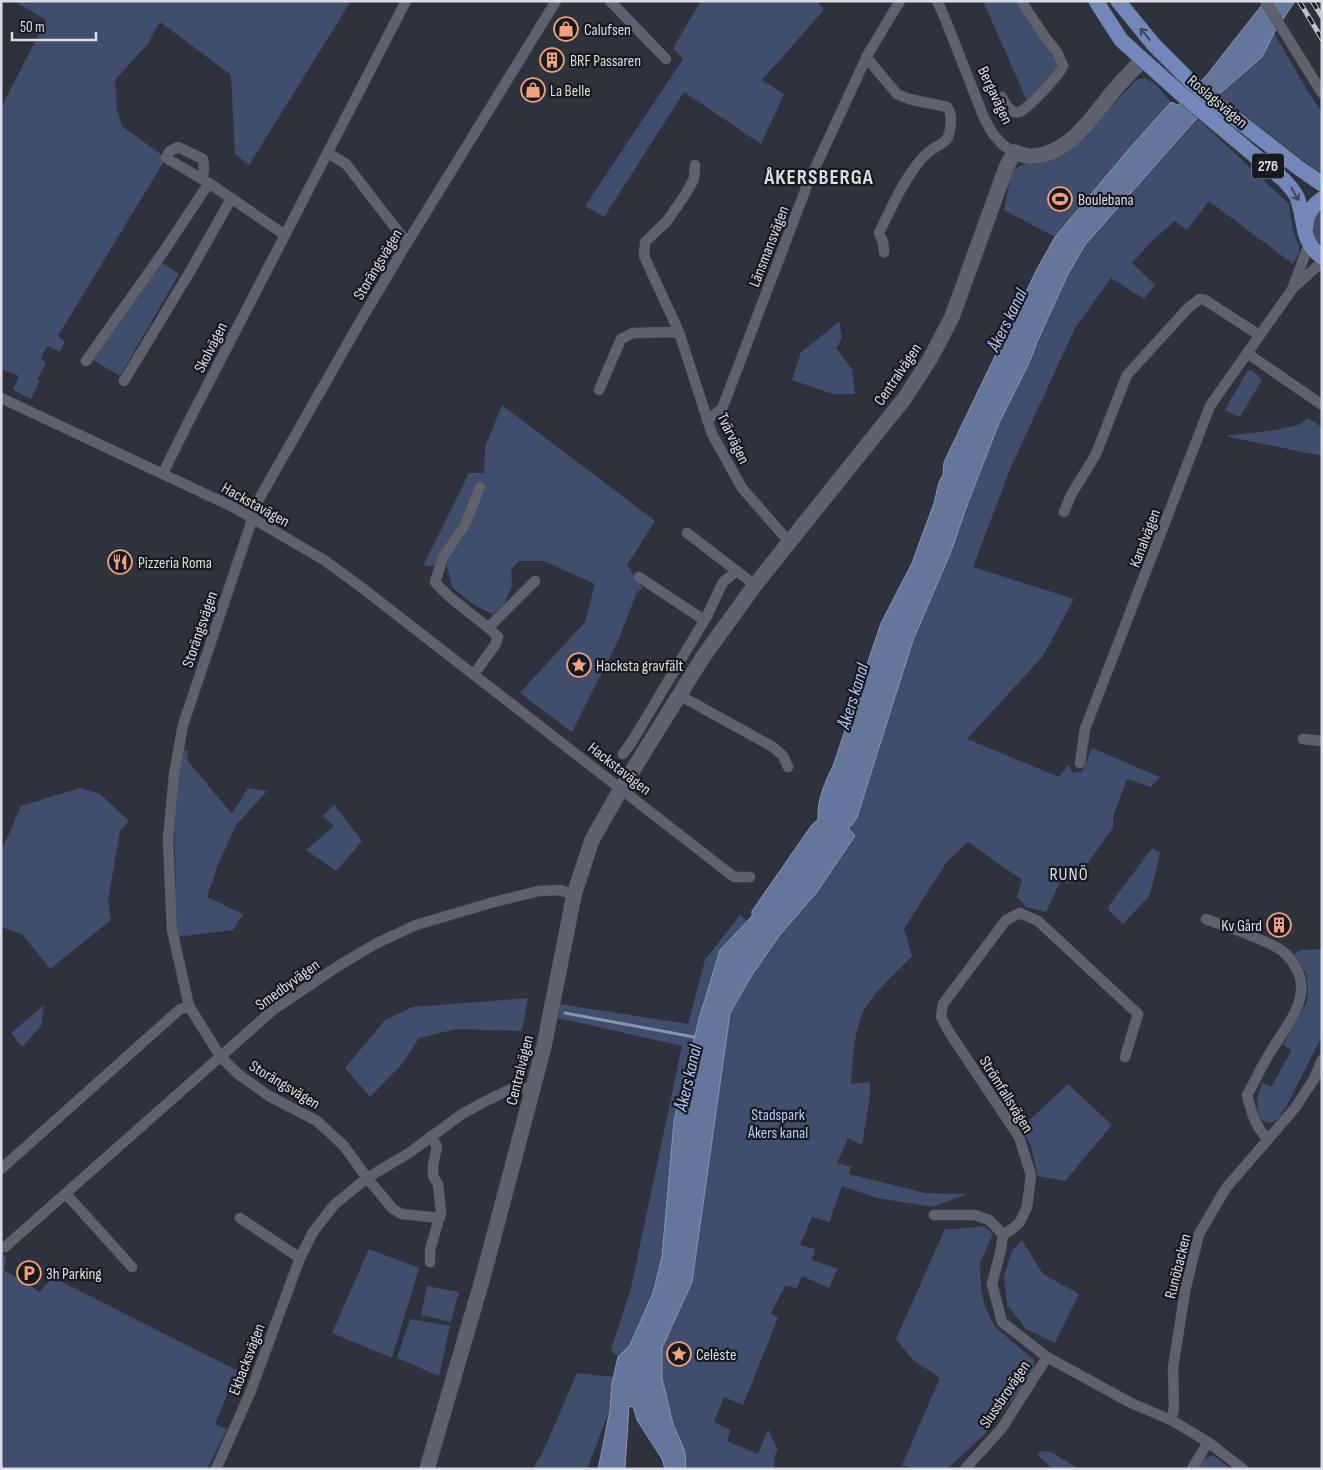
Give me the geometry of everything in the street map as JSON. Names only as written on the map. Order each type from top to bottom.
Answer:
[{"type":"main road","name":"Roslagsvägen","points":[[1096,1],[1121,40],[1180,93],[1284,180],[1298,198],[1307,238]]},
{"type":"main road","name":"Roslagsvägen","points":[[1118,1],[1154,45],[1191,82],[1299,168],[1322,184]]},
{"type":"main road","points":[[1143,60],[1154,59],[1177,78],[1191,82]]},
{"type":"main road","points":[[1322,199],[1311,208],[1306,218],[1307,238],[1316,254],[1322,257]]},
{"type":"street","name":"Skolvägen","points":[[163,473],[406,1]]},
{"type":"street","name":"Storängsvägen","points":[[367,1178],[344,1146],[317,1121],[269,1096],[238,1074],[220,1056],[189,1006],[171,920],[168,840],[174,775],[183,725],[253,518],[255,506],[406,243],[556,1]]},
{"type":"street","points":[[610,1],[666,59]]},
{"type":"street","name":"Länsmansvägen","points":[[707,420],[722,408],[808,183],[866,57],[900,1]]},
{"type":"street","name":"Bergavägen","points":[[937,1],[984,118],[993,134],[1003,145],[1014,152]]},
{"type":"street","points":[[1002,97],[1006,106],[1013,112],[1019,112],[1037,97],[1061,72],[1064,66],[1057,52],[1045,38],[1021,1]]},
{"type":"street","points":[[1265,1],[1322,94]]},
{"type":"street","points":[[866,57],[897,94],[909,99],[947,107],[951,115],[949,135],[946,141],[929,152],[919,163],[894,201],[879,234],[883,242],[884,252]]},
{"type":"street","points":[[1014,152],[1029,156],[1044,154],[1067,142],[1082,129],[1143,60]]},
{"type":"street","name":"Centralvägen","points":[[427,1469],[483,1277],[544,1046],[574,895],[592,840],[703,657],[755,585],[904,399],[930,359],[952,317],[1006,168],[1014,152]]},
{"type":"street","points":[[328,153],[346,164],[406,243]]},
{"type":"street","name":"Tvärvägen","points":[[695,165],[694,179],[684,195],[667,221],[645,242],[644,256],[679,332],[712,434],[742,488],[790,543]]},
{"type":"street","points":[[86,361],[164,251],[206,181],[285,235]]},
{"type":"street","points":[[124,381],[232,199]]},
{"type":"street","name":"Kanalvägen","points":[[1293,288],[1307,238]]},
{"type":"street","name":"Kanalvägen","points":[[1080,762],[1085,729],[1210,406],[1293,288],[1322,262]]},
{"type":"street","points":[[1064,512],[1071,495],[1096,454],[1127,375],[1188,308],[1200,299],[1205,300],[1259,335]]},
{"type":"street","points":[[598,390],[621,339],[633,333],[679,332]]},
{"type":"street","points":[[1247,353],[1322,406]]},
{"type":"street","name":"Hackstavägen","points":[[2,401],[163,473],[253,518],[324,560],[622,788],[734,877],[750,877]]},
{"type":"street","points":[[474,674],[495,645],[498,637],[489,627],[442,590],[435,582],[443,557],[465,525],[480,486]]},
{"type":"street","points":[[687,533],[755,585]]},
{"type":"street","points":[[623,754],[704,620],[722,582],[737,571]]},
{"type":"street","points":[[639,577],[704,620]]},
{"type":"street","points":[[489,627],[535,581]]},
{"type":"street","points":[[679,695],[773,747],[783,756],[788,767]]},
{"type":"street","points":[[1304,739],[1322,741]]},
{"type":"street","name":"Smedbyvägen","points":[[3,1247],[66,1194],[274,1010],[335,968],[375,944],[416,925],[539,891],[560,890],[574,895]]},
{"type":"street","name":"Strömfallsvägen","points":[[1003,1234],[1020,1222],[1027,1207],[1031,1175],[1019,1137],[941,1018],[943,1004],[1006,920],[1020,913],[1038,921],[1138,1014],[1125,1057]]},
{"type":"street","points":[[1206,919],[1254,937],[1279,949],[1293,961],[1302,976],[1302,990],[1298,1007],[1247,1094],[1253,1118],[1261,1133],[1268,1139]]},
{"type":"street","points":[[1,1170],[179,1010],[189,1006]]},
{"type":"street","name":"Runöbacken","points":[[1170,1420],[1174,1408],[1173,1368],[1184,1300],[1199,1234],[1226,1188],[1295,1108],[1314,1079],[1322,1060]]},
{"type":"street","name":"Ekbacksvägen","points":[[216,1469],[250,1392],[300,1258],[313,1232],[334,1205],[367,1178],[409,1152],[462,1114],[511,1089],[532,1088]]},
{"type":"street","points":[[430,1262],[430,1250],[441,1212],[438,1184],[433,1176],[432,1165],[437,1147],[431,1136]]},
{"type":"street","points":[[367,1178],[394,1209],[402,1214],[440,1218]]},
{"type":"street","points":[[66,1194],[132,1267]]},
{"type":"street","points":[[934,1215],[975,1215],[989,1220],[1003,1234],[992,1284],[1002,1322],[1047,1357],[1131,1403],[1170,1420],[1208,1442],[1243,1469]]},
{"type":"street","points":[[240,1218],[300,1258]]},
{"type":"street","name":"Slussbrovägen","points":[[965,1469],[1002,1428],[1047,1357]]},
{"type":"street","points":[[1192,1469],[1208,1442]]},
{"type":"green space","points":[[14,1],[351,1],[249,165],[235,154],[231,75],[160,22],[147,45],[115,80],[117,110],[122,126],[166,158],[58,336],[65,342],[60,352],[47,346],[41,358],[46,363],[37,380],[40,381],[31,399],[13,390],[19,376],[1,369],[1,108],[46,20]]},
{"type":"green space","points":[[701,1],[817,1],[824,10],[762,80],[784,94],[761,144],[684,92],[604,217],[585,206],[683,59],[673,48]]},
{"type":"green space","points":[[983,1],[1018,1],[1059,64],[1056,73],[1027,101]]},
{"type":"green space","points":[[1274,33],[1322,112],[1322,175],[1218,95],[1262,57]]},
{"type":"green space","points":[[1144,78],[1154,83],[1171,102],[1055,237],[1004,210],[1012,170],[1031,161],[1052,160],[1086,137],[1136,80]]},
{"type":"green space","name":"Stadspark Åkers kanal","points":[[1198,119],[1289,204],[1293,231],[1299,245],[1299,253],[1293,264],[1209,201],[1187,230],[1175,221],[1153,240],[1132,263],[1155,285],[1144,299],[1111,278],[1075,328],[1011,467],[973,567],[1074,599],[1043,656],[967,739],[1059,777],[1069,764],[1072,773],[1082,772],[1092,748],[1160,777],[1151,787],[1127,779],[1113,817],[1113,828],[1073,883],[1060,882],[1046,912],[1026,907],[1017,897],[1022,880],[968,842],[946,863],[904,929],[912,956],[877,992],[859,1023],[855,1040],[851,1084],[870,1082],[870,1095],[862,1145],[848,1138],[837,1163],[851,1167],[849,1174],[925,1193],[967,1194],[933,1207],[877,1198],[842,1186],[830,1222],[812,1217],[800,1245],[815,1249],[812,1260],[839,1269],[829,1288],[802,1276],[797,1288],[785,1286],[771,1313],[778,1318],[743,1405],[724,1397],[714,1422],[731,1430],[727,1441],[758,1454],[768,1429],[778,1450],[775,1455],[774,1469],[686,1469],[685,1452],[673,1424],[662,1378],[662,1348],[692,1282],[730,1013],[749,978],[779,936],[817,892],[848,828],[857,817],[913,640],[950,554],[999,423],[1029,363],[1068,274],[1085,245]]},
{"type":"green space","points":[[1322,209],[1322,246],[1315,237],[1313,228],[1318,213]]},
{"type":"green space","points":[[160,261],[179,274],[120,376],[93,360]]},
{"type":"green space","points":[[839,322],[842,338],[836,348],[852,369],[855,394],[833,394],[792,380],[801,352]]},
{"type":"green space","points":[[1248,370],[1253,371],[1262,380],[1240,417],[1225,410]]},
{"type":"green space","points":[[502,405],[655,521],[627,565],[643,588],[637,592],[618,641],[572,732],[520,693],[585,622],[595,584],[544,561],[519,561],[511,570],[512,586],[503,607],[492,614],[474,605],[452,587],[447,566],[423,566],[469,473],[484,473],[485,447]]},
{"type":"green space","points":[[1308,418],[1320,426],[1322,431],[1322,456],[1225,436],[1276,430],[1298,425]]},
{"type":"green space","points":[[182,749],[188,751],[187,760],[232,814],[248,788],[267,791],[236,825],[217,867],[207,897],[243,914],[233,930],[177,937],[174,815]]},
{"type":"green space","points":[[80,788],[100,794],[129,821],[120,831],[108,901],[111,920],[50,969],[22,934],[1,927],[1,852],[21,806]]},
{"type":"green space","points":[[334,805],[362,841],[336,871],[306,850],[334,826],[323,816]]},
{"type":"green space","points":[[1152,848],[1160,852],[1149,896],[1123,924],[1109,911],[1108,907]]},
{"type":"green space","points":[[740,915],[747,921],[720,950],[674,1121],[662,1257],[653,1293],[630,1345],[618,1357],[611,1350],[631,1288],[682,1046],[558,1018],[559,1004],[688,1024],[705,960]]},
{"type":"green space","points":[[1322,949],[1322,1036],[1278,1119],[1271,1123],[1259,1120],[1257,1099],[1262,1082],[1271,1087],[1292,1050],[1283,1045],[1307,1002],[1306,973],[1293,954],[1301,950]]},
{"type":"green space","points":[[528,998],[522,1031],[456,1029],[419,1038],[403,1063],[370,1097],[345,1068],[385,1020],[412,1007]]},
{"type":"green space","points":[[44,1005],[41,1026],[22,1047],[11,1033]]},
{"type":"green space","points":[[1068,1084],[1112,1125],[1065,1181],[1038,1176],[1030,1143],[1021,1128]]},
{"type":"green space","points":[[984,1226],[993,1234],[980,1263],[981,1288],[985,1307],[995,1327],[1035,1361],[1031,1376],[985,1434],[947,1469],[912,1469],[902,1465],[940,1378],[912,1359],[896,1339],[945,1229]]},
{"type":"green space","points":[[1022,1240],[1043,1274],[1079,1294],[1055,1343],[1026,1329],[1007,1305],[1004,1276],[1012,1251]]},
{"type":"green space","points":[[369,1249],[419,1268],[392,1358],[332,1333]]},
{"type":"green space","points":[[1,1251],[6,1257],[4,1270],[40,1292],[52,1277],[246,1375],[241,1386],[232,1383],[215,1424],[227,1429],[207,1469],[1,1469]]},
{"type":"green space","points":[[427,1286],[459,1292],[451,1322],[421,1315]]},
{"type":"green space","points":[[410,1319],[450,1326],[439,1376],[397,1358]]},
{"type":"green space","points":[[577,1373],[614,1377],[610,1410],[587,1469],[532,1469],[542,1454]]},
{"type":"green space","points":[[1041,1451],[1051,1452],[1079,1469],[1053,1469],[1037,1455]]},
{"type":"green space","points":[[1213,1455],[1231,1469],[1197,1469],[1204,1459]]},
{"type":"water","name":"Åkers kanal","points":[[1265,1],[1295,1],[1274,33],[1262,57],[1218,95],[1085,245],[1068,274],[1029,363],[999,423],[950,554],[913,640],[857,817],[848,828],[855,836],[817,892],[779,936],[750,978],[730,1013],[692,1282],[662,1348],[662,1378],[673,1424],[685,1452],[686,1469],[665,1469],[662,1459],[637,1420],[633,1406],[629,1407],[625,1469],[598,1469],[618,1357],[630,1345],[653,1293],[662,1257],[674,1121],[699,1019],[720,950],[752,916],[752,911],[811,826],[818,819],[822,791],[833,766],[881,623],[912,563],[943,475],[944,462],[1037,269],[1055,237],[1171,102],[1178,105],[1206,76]]},
{"type":"waterway","name":"Åkers kanal","points":[[565,1013],[694,1037]]},
{"type":"railway","points":[[1299,1],[1322,39]]},
{"type":"railway","points":[[1312,1],[1322,17]]},
{"type":"place","name":"Calufsen","points":[[566,29]]},
{"type":"place","name":"BRF Passaren","points":[[552,60]]},
{"type":"place","name":"La Belle","points":[[533,90]]},
{"type":"place","name":"Boulebana","points":[[1060,199]]},
{"type":"place","name":"Pizzeria Roma","points":[[120,562]]},
{"type":"place","name":"Hacksta gravfält","points":[[579,665]]},
{"type":"place","name":"Kv Gård","points":[[1279,925]]},
{"type":"place","name":"3h Parking","points":[[29,1273]]},
{"type":"place","name":"Celèste","points":[[679,1354]]},
{"type":"district","name":"ÅKERSBERGA","points":[[819,177]]},
{"type":"district","name":"RUNÖ","points":[[1069,874]]}]
